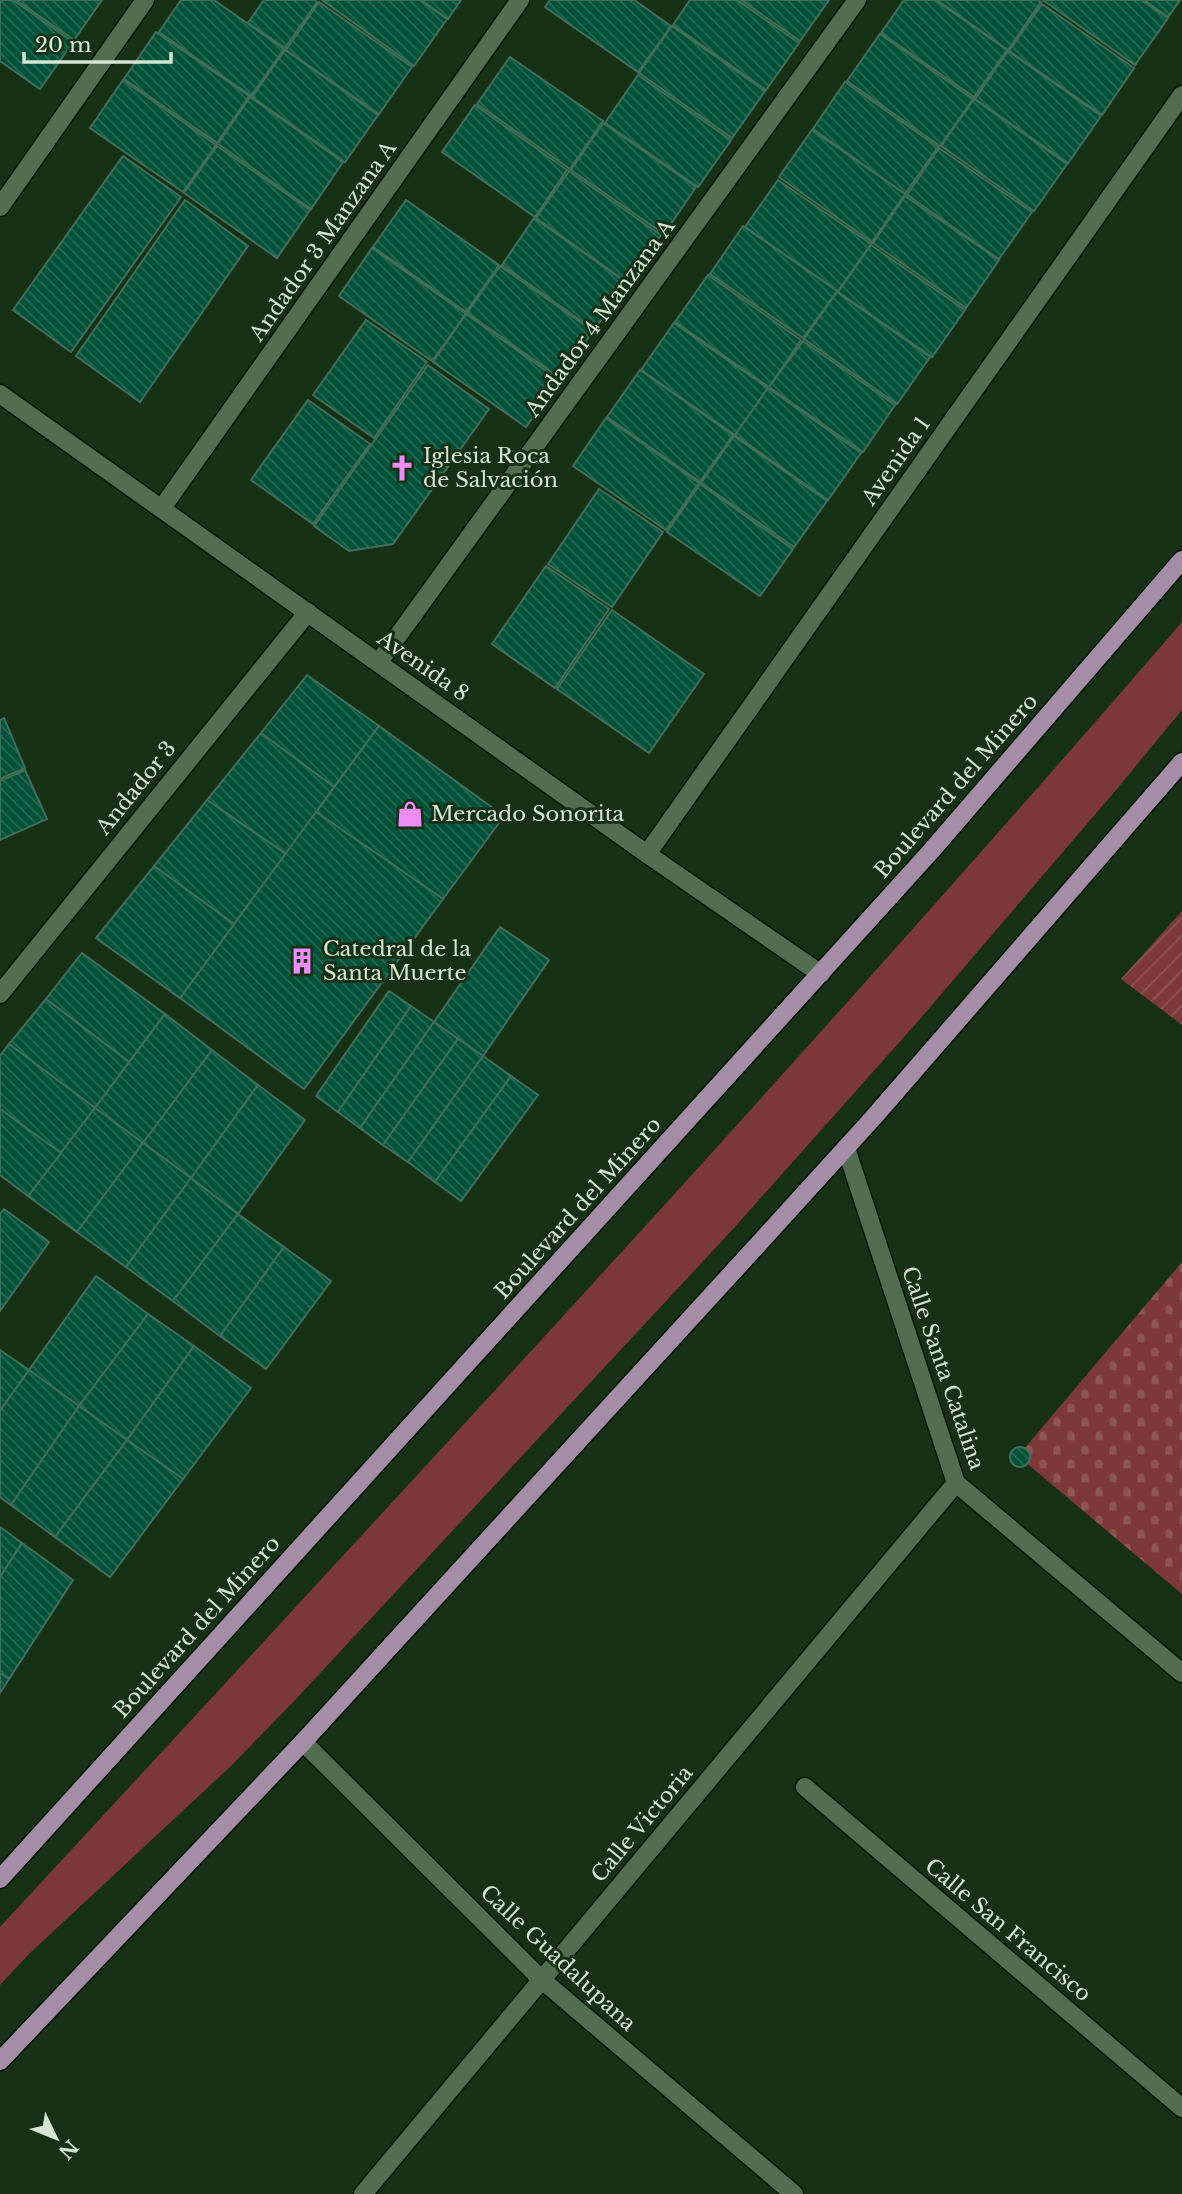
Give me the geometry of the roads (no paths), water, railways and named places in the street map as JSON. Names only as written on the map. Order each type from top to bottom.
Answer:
[{"type":"main road","name":"Boulevard del Minero","points":[[0,1879],[821,974],[932,850],[1182,560]]},
{"type":"main road","points":[[1,2059],[303,1742],[846,1148],[1182,762]]},
{"type":"street","points":[[0,207],[145,0]]},
{"type":"street","name":"Andador 3 Manzana A","points":[[162,508],[520,0]]},
{"type":"street","name":"Andador 4 Manzana A","points":[[379,662],[857,0]]},
{"type":"street","name":"Avenida 1","points":[[647,853],[1182,95]]},
{"type":"street","name":"Avenida 8","points":[[0,394],[821,974]]},
{"type":"street","name":"Andador 3","points":[[0,994],[308,612]]},
{"type":"street","name":"Calle Santa Catalina","points":[[846,1148],[956,1483],[1182,1673]]},
{"type":"street","name":"Calle Victoria","points":[[363,2194],[956,1483]]},
{"type":"street","name":"Calle Guadalupana","points":[[303,1742],[542,1980],[794,2194]]},
{"type":"street","name":"Calle San Francisco","points":[[804,1787],[1182,2108]]},
{"type":"place","name":"Iglesia Roca de Salvación","points":[[402,468]]},
{"type":"place","name":"Mercado Sonorita","points":[[410,814]]},
{"type":"place","name":"Catedral de la Santa Muerte","points":[[302,961]]}]
